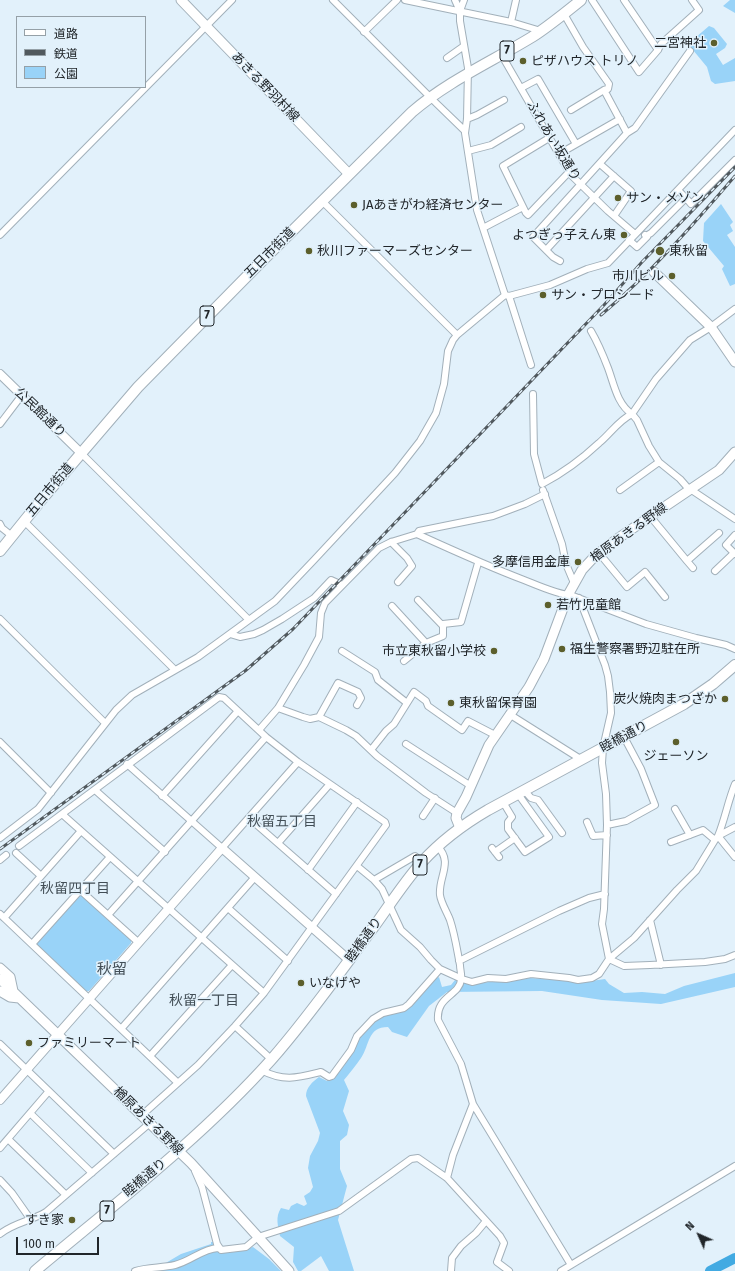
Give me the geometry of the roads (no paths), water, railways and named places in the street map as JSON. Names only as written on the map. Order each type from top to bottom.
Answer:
[{"type":"main road","name":"あきる野羽村線","points":[[181,0],[349,174]]},
{"type":"main road","name":"五日市街道","points":[[0,551],[138,387],[412,112],[430,97],[541,31],[581,0]]},
{"type":"main road","points":[[654,272],[711,327],[735,362]]},
{"type":"main road","name":"楢原あきる野線","points":[[457,813],[489,744],[529,687],[544,659],[568,596],[582,570],[599,553],[718,470],[735,452]]},
{"type":"main road","name":"睦橋通り","points":[[35,1271],[178,1150],[223,1109],[261,1070],[308,1015],[422,862],[438,846],[460,828],[503,802],[684,704],[713,684],[735,665]]},
{"type":"main road","points":[[457,813],[456,818],[460,828]]},
{"type":"main road","points":[[0,968],[10,977],[12,991]]},
{"type":"main road","name":"楢原あきる野線","points":[[0,979],[191,1163],[289,1271]]},
{"type":"main road","points":[[0,991],[10,997],[19,998]]},
{"type":"street","points":[[146,88],[232,0]]},
{"type":"street","points":[[333,0],[465,131]]},
{"type":"street","points":[[364,32],[397,0]]},
{"type":"street","points":[[405,0],[511,22],[541,31]]},
{"type":"street","points":[[455,0],[460,12]]},
{"type":"street","points":[[464,0],[460,12],[460,21],[468,68],[467,119],[465,131],[475,199],[483,228],[531,365]]},
{"type":"street","points":[[511,22],[516,0]]},
{"type":"street","points":[[592,0],[639,72],[669,35],[699,10],[692,0]]},
{"type":"street","points":[[624,0],[658,50]]},
{"type":"street","points":[[564,14],[609,84],[608,89],[571,110]]},
{"type":"street","points":[[447,58],[464,46]]},
{"type":"street","points":[[560,261],[533,238],[627,133],[635,128],[690,50]]},
{"type":"street","name":"ふれあい坂通り","points":[[501,54],[569,172],[614,216],[637,232],[646,236]]},
{"type":"street","points":[[521,88],[538,79],[576,144]]},
{"type":"street","points":[[0,235],[146,88]]},
{"type":"street","points":[[604,90],[627,133]]},
{"type":"street","points":[[467,119],[504,100]]},
{"type":"street","points":[[559,154],[620,119]]},
{"type":"street","points":[[468,151],[491,145],[521,128]]},
{"type":"street","points":[[0,838],[31,816],[126,699],[198,657],[275,601],[395,473],[420,441],[436,414],[444,384],[448,351],[457,335],[507,295],[550,285],[587,269],[608,263],[735,130]]},
{"type":"street","points":[[549,138],[503,166],[528,215],[569,172]]},
{"type":"street","points":[[678,190],[691,204],[735,160]]},
{"type":"street","points":[[600,164],[631,191],[614,216]]},
{"type":"street","points":[[546,250],[614,176]]},
{"type":"street","points":[[630,240],[637,247],[647,237],[646,236],[651,233],[686,198]]},
{"type":"street","points":[[322,201],[457,335]]},
{"type":"street","points":[[483,228],[523,207]]},
{"type":"street","points":[[542,484],[551,480],[582,458],[618,424],[632,414],[666,366],[690,340],[711,327],[735,309]]},
{"type":"street","points":[[591,331],[598,342],[617,395],[637,420],[649,446],[659,462],[680,479],[690,490],[735,519]]},
{"type":"street","name":"公民館通り","points":[[0,374],[81,453]]},
{"type":"street","points":[[533,394],[534,454],[545,494],[562,544],[566,564],[574,583]]},
{"type":"street","points":[[0,424],[22,395]]},
{"type":"street","points":[[81,453],[249,620]]},
{"type":"street","points":[[620,490],[659,462]]},
{"type":"street","points":[[259,730],[278,708],[319,637],[321,613],[325,603],[379,548],[391,542],[416,534],[419,531],[493,516],[525,504],[545,494]]},
{"type":"street","points":[[650,516],[693,568]]},
{"type":"street","points":[[24,521],[175,670]]},
{"type":"street","points":[[1,526],[12,536]]},
{"type":"street","points":[[686,561],[719,533]]},
{"type":"street","points":[[416,534],[478,563],[540,587],[579,598],[646,624],[726,645],[735,650]]},
{"type":"street","points":[[714,571],[735,554],[726,545],[735,535]]},
{"type":"street","points":[[391,542],[407,558],[412,566],[398,582]]},
{"type":"street","points":[[599,553],[627,587],[645,572],[665,597]]},
{"type":"street","points":[[443,626],[443,624],[461,622],[478,563]]},
{"type":"street","points":[[230,634],[240,637],[254,634],[282,619],[314,598],[331,580],[342,585]]},
{"type":"street","points":[[579,598],[603,659],[608,676],[611,713],[603,748],[602,763],[606,794],[607,825],[605,894],[602,924],[610,959]]},
{"type":"street","points":[[404,661],[426,643],[443,636],[443,626],[418,600]]},
{"type":"street","points":[[392,606],[426,643]]},
{"type":"street","points":[[0,620],[105,723]]},
{"type":"street","points":[[342,651],[375,672],[378,680],[407,703]]},
{"type":"street","points":[[319,717],[338,683],[358,692],[361,698],[358,705]]},
{"type":"street","points":[[371,750],[386,731],[394,724],[414,692],[426,701],[428,706],[462,730],[468,721],[495,735]]},
{"type":"street","points":[[19,846],[95,790],[127,764],[219,697],[224,698],[266,737],[328,785],[357,802],[385,822],[386,825],[357,866],[264,993],[235,1026],[178,1083],[142,1115]]},
{"type":"street","points":[[278,708],[310,719],[319,717],[356,736],[371,750],[434,798],[457,813]]},
{"type":"street","points":[[162,796],[238,711]]},
{"type":"street","points":[[509,714],[582,760]]},
{"type":"street","points":[[108,915],[266,737]]},
{"type":"street","points":[[607,825],[626,820],[655,805],[641,769],[624,737]]},
{"type":"street","points":[[0,742],[51,793]]},
{"type":"street","points":[[406,744],[470,786]]},
{"type":"street","points":[[0,1100],[298,762]]},
{"type":"street","points":[[127,764],[349,960]]},
{"type":"street","points":[[357,866],[374,880],[382,889],[401,930],[420,947],[440,969],[472,982],[488,978],[506,979],[531,974],[578,980],[592,978],[600,974],[610,959],[634,938],[696,871],[716,838],[726,817],[729,799],[735,784]]},
{"type":"street","points":[[278,843],[328,785]]},
{"type":"street","points":[[95,790],[165,852]]},
{"type":"street","points":[[521,792],[538,800],[562,833]]},
{"type":"street","points":[[503,802],[512,817],[508,822],[508,829],[525,852],[549,837],[521,792]]},
{"type":"street","points":[[424,816],[434,798]]},
{"type":"street","points":[[308,870],[357,802]]},
{"type":"street","points":[[676,809],[690,835]]},
{"type":"street","points":[[62,814],[264,993]]},
{"type":"street","points":[[249,818],[336,894]]},
{"type":"street","points":[[587,822],[594,836],[607,835]]},
{"type":"street","points":[[716,838],[735,827]]},
{"type":"street","points":[[671,842],[703,830],[716,838],[735,857]]},
{"type":"street","points":[[81,831],[41,876],[2,916],[178,1083]]},
{"type":"street","points":[[495,852],[515,838]]},
{"type":"street","points":[[438,846],[442,851],[445,863],[440,887],[440,896],[454,931],[462,979],[457,988],[440,1005],[437,1012],[440,1027],[461,1064],[473,1104],[571,1265]]},
{"type":"street","points":[[16,853],[41,876]]},
{"type":"street","points":[[0,860],[6,855]]},
{"type":"street","points":[[374,880],[415,856],[422,862]]},
{"type":"street","points":[[32,944],[110,857]]},
{"type":"street","points":[[121,1029],[255,877]]},
{"type":"street","points":[[80,890],[139,943]]},
{"type":"street","points":[[459,960],[559,911],[588,898],[605,894]]},
{"type":"street","points":[[228,908],[288,961]]},
{"type":"street","points":[[650,920],[661,965]]},
{"type":"street","points":[[610,959],[624,966],[661,965],[725,959],[735,955]]},
{"type":"street","points":[[150,1056],[232,965]]},
{"type":"street","points":[[261,1070],[269,1074],[287,1078],[295,1078],[321,1072],[329,1077],[332,1076],[351,1050],[357,1036],[370,1022],[383,1013],[404,1008],[410,1004],[440,969]]},
{"type":"street","points":[[235,1026],[271,1059]]},
{"type":"street","points":[[0,1044],[114,1154]]},
{"type":"street","points":[[0,1148],[49,1091]]},
{"type":"street","points":[[447,1178],[453,1155],[473,1104]]},
{"type":"street","points":[[30,1113],[92,1173]]},
{"type":"street","points":[[1,1232],[14,1225],[31,1220],[46,1212],[150,1123]]},
{"type":"street","points":[[8,1139],[66,1195]]},
{"type":"street","points":[[136,1271],[176,1265],[191,1259],[206,1250],[246,1247],[258,1237],[339,1211],[415,1158],[418,1158],[447,1178],[503,1240],[504,1243],[497,1262],[509,1271]]},
{"type":"street","points":[[191,1163],[202,1187],[218,1248]]},
{"type":"street","points":[[561,1271],[735,1166]]},
{"type":"street","points":[[0,1180],[12,1193],[31,1220]]},
{"type":"street","points":[[451,1271],[452,1258],[461,1246],[476,1233],[486,1221]]},
{"type":"waterway","points":[[710,1271],[735,1258]]},
{"type":"railway","points":[[0,849],[245,671],[293,629],[604,305],[642,262],[735,167]]},
{"type":"railway","points":[[601,315],[654,265],[735,176]]},
{"type":"place","name":"二宮神社","points":[[714,43]]},
{"type":"place","name":"ピザハウス トリノ","points":[[523,61]]},
{"type":"place","name":"サン・メゾン","points":[[618,198]]},
{"type":"place","name":"JAあきがわ経済センター","points":[[354,205]]},
{"type":"place","name":"よつぎっ⼦えん東","points":[[624,235]]},
{"type":"place","name":"秋川ファーマーズセンター","points":[[309,251]]},
{"type":"place","name":"東秋留","points":[[660,251]]},
{"type":"place","name":"市川ビル","points":[[672,276]]},
{"type":"place","name":"サン・プロシード","points":[[543,295]]},
{"type":"place","name":"多摩信用金庫","points":[[578,562]]},
{"type":"place","name":"若竹児童館","points":[[548,605]]},
{"type":"place","name":"福生警察署野辺駐在所","points":[[562,649]]},
{"type":"place","name":"市立東秋留小学校","points":[[494,651]]},
{"type":"place","name":"炭火焼肉まつざか","points":[[725,699]]},
{"type":"place","name":"東秋留保育園","points":[[451,703]]},
{"type":"place","name":"ジェーソン","points":[[676,742]]},
{"type":"place","name":"いなげや","points":[[301,983]]},
{"type":"place","name":"ファミリーマート","points":[[29,1043]]},
{"type":"place","name":"すき家","points":[[72,1220]]},
{"type":"district","name":"秋留五丁目","points":[[282,822]]},
{"type":"district","name":"秋留四丁目","points":[[75,889]]},
{"type":"district","name":"秋留","points":[[112,970]]},
{"type":"district","name":"秋留一丁目","points":[[204,1001]]}]
